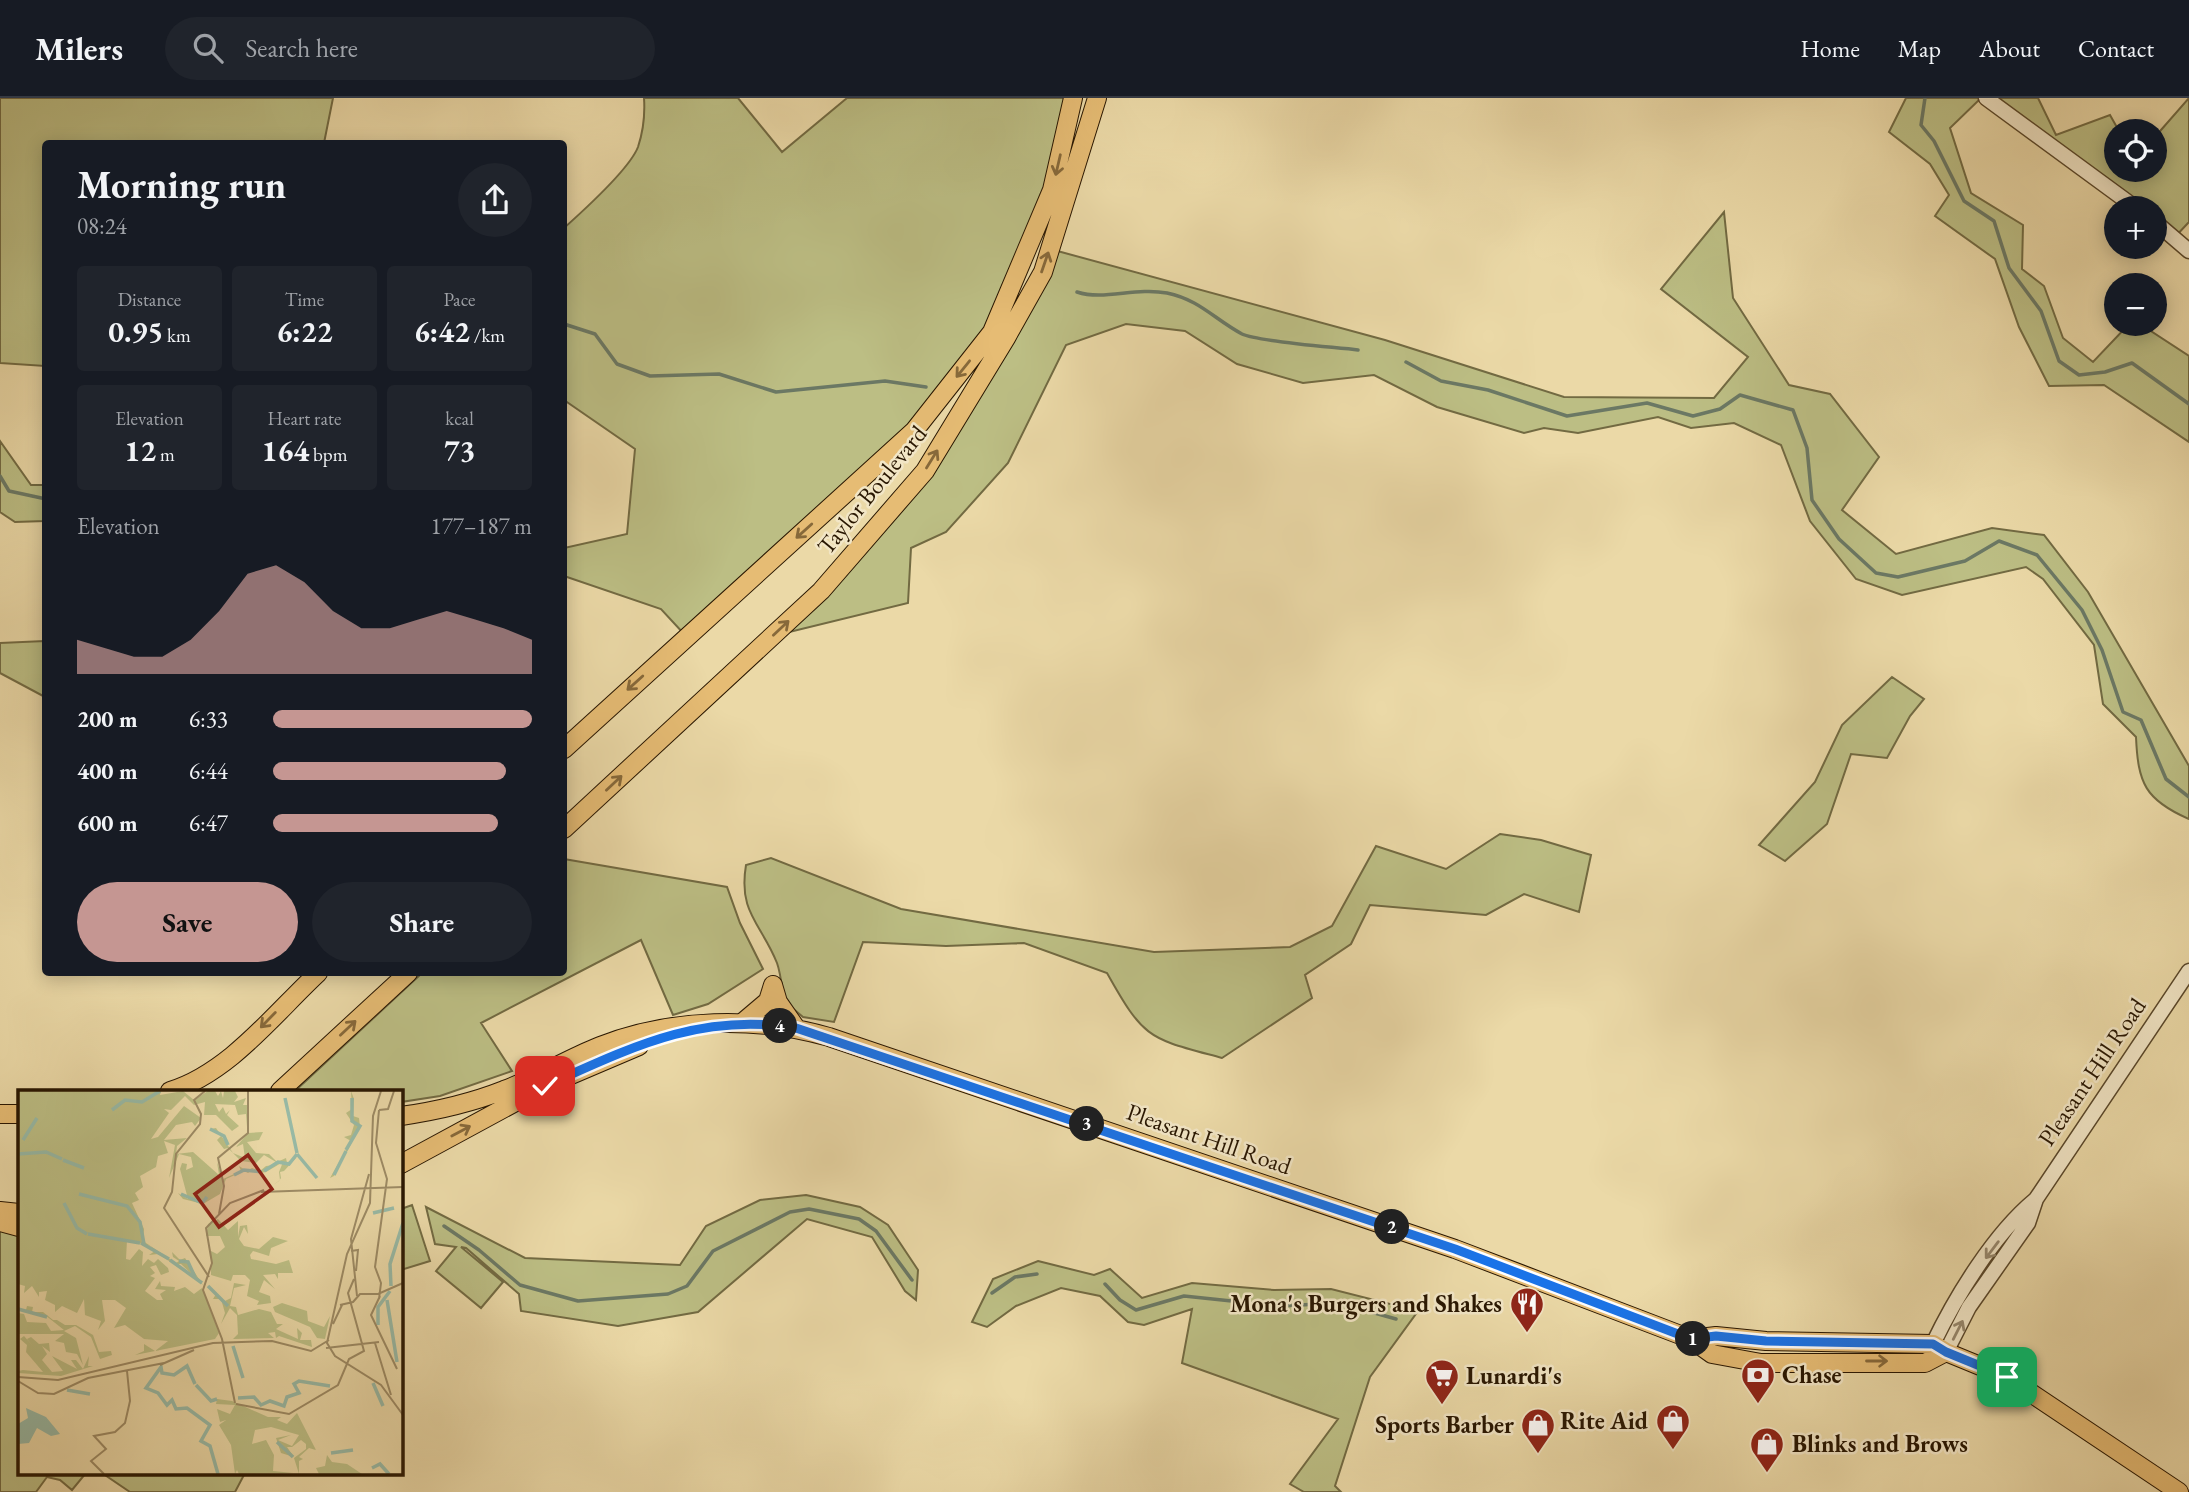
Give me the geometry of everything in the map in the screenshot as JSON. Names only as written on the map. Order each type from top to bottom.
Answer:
[{"type":"main road","name":"Taylor Boulevard","points":[[567,746],[914,431],[992,332],[1052,190],[1073,98]]},
{"type":"main road","name":"Taylor Boulevard","points":[[567,826],[821,591],[925,471],[1043,272],[1097,98]]},
{"type":"main road","points":[[173,1090],[194,1084],[242,1045],[315,976]]},
{"type":"main road","points":[[281,1090],[405,976]]},
{"type":"main road","points":[[742,1023],[768,1001],[773,985],[778,1002],[796,1028]]},
{"type":"main road","name":"Pleasant Hill Road","points":[[402,1116],[434,1111],[504,1090],[601,1045],[677,1024],[702,1026],[742,1023],[796,1028],[1455,1249],[1691,1339],[1712,1354],[1761,1363],[1925,1363],[1940,1348]]},
{"type":"main road","name":"Pleasant Hill Road","points":[[402,1163],[545,1086],[617,1054],[702,1026]]},
{"type":"main road","points":[[0,1114],[18,1114]]},
{"type":"main road","points":[[0,1211],[18,1213]]},
{"type":"main road","points":[[0,1222],[18,1227]]},
{"type":"main road","name":"Pleasant Hill Road","points":[[1691,1339],[1716,1336],[1766,1341],[1827,1340],[1940,1348]]},
{"type":"main road","points":[[1940,1348],[2007,1377],[2179,1492]]},
{"type":"street","points":[[1986,98],[2120,196]]},
{"type":"street","points":[[2167,232],[2189,251]]},
{"type":"street","name":"Pleasant Hill Road","points":[[1940,1348],[2028,1223],[2036,1199],[2189,971]]},
{"type":"green space","points":[[0,98],[333,98],[325,140],[42,140],[42,366],[0,363]]},
{"type":"green space","points":[[644,98],[738,98],[782,152],[847,98],[1073,98],[1052,190],[992,332],[914,431],[685,635],[661,609],[567,577],[567,547],[627,534],[635,449],[567,402],[567,225],[605,190],[633,156],[638,147],[644,116]]},
{"type":"green space","points":[[1906,98],[1981,98],[1950,128],[1971,193],[2023,225],[2022,269],[2044,286],[2063,338],[2093,362],[2118,336],[2158,336],[2189,356],[2189,442],[2104,385],[2049,386],[2019,327],[1995,259],[1935,216],[1949,195],[1930,164],[1889,132]]},
{"type":"green space","points":[[1986,98],[2038,98],[2056,135],[2110,115],[2112,119],[2104,119],[2104,182],[2167,182],[2167,123],[2189,98],[2189,222],[2173,239],[2167,233],[2167,196],[2123,196]]},
{"type":"green space","points":[[1724,212],[1733,298],[1789,385],[1830,394],[1879,457],[1842,510],[1896,554],[1992,528],[2044,535],[2088,592],[2189,766],[2189,819],[2162,805],[2147,788],[2139,767],[2136,737],[2103,704],[2094,645],[2043,579],[2026,567],[1902,595],[1856,579],[1810,521],[1781,445],[1734,423],[1691,428],[1658,417],[1578,433],[1544,428],[1524,433],[1437,407],[1374,375],[1303,383],[1237,364],[1185,331],[1126,324],[1066,345],[1008,463],[946,532],[911,548],[908,603],[773,636],[925,471],[1050,249],[1385,340],[1564,397],[1714,398],[1748,357],[1661,289]]},
{"type":"green space","points":[[0,441],[31,485],[42,485],[42,521],[15,522],[0,512]]},
{"type":"green space","points":[[42,641],[42,695],[0,673],[0,643]]},
{"type":"green space","points":[[1892,677],[1924,699],[1910,716],[1887,758],[1851,754],[1827,824],[1785,861],[1759,845],[1815,782],[1842,725]]},
{"type":"green space","points":[[1500,834],[1541,840],[1591,855],[1579,912],[1524,894],[1486,915],[1370,905],[1351,944],[1305,975],[1312,998],[1222,1058],[1179,1046],[1151,1034],[1131,1012],[1107,973],[1024,943],[946,946],[863,942],[834,1022],[803,1017],[784,1001],[777,963],[752,917],[745,895],[746,865],[771,858],[901,909],[1154,952],[1290,947],[1332,926],[1376,846],[1446,869]]},
{"type":"green space","points":[[567,860],[727,887],[740,923],[763,969],[708,1004],[673,1015],[641,940],[481,1023],[512,1071],[440,1096],[402,1102],[402,1090],[296,1090],[419,976],[567,976]]},
{"type":"green space","points":[[806,1195],[860,1207],[888,1225],[918,1270],[916,1300],[905,1291],[872,1237],[807,1219],[698,1312],[618,1326],[521,1311],[519,1294],[466,1248],[461,1247],[503,1282],[481,1308],[436,1271],[456,1247],[435,1244],[426,1207],[525,1258],[680,1265],[706,1226],[760,1200]]},
{"type":"green space","points":[[412,1205],[430,1261],[402,1270],[402,1209]]},
{"type":"green space","points":[[0,1222],[18,1227],[18,1474],[85,1474],[72,1490],[60,1480],[47,1477],[36,1492],[0,1492]]},
{"type":"green space","points":[[1038,1261],[1094,1275],[1110,1269],[1142,1298],[1192,1283],[1274,1290],[1331,1289],[1418,1311],[1370,1377],[1335,1486],[1341,1492],[1304,1492],[1290,1484],[1338,1419],[1182,1363],[1192,1309],[1144,1325],[1128,1322],[1100,1296],[1061,1288],[1016,1306],[987,1327],[972,1322],[993,1279]]},
{"type":"green space","points":[[103,1474],[244,1474],[235,1492],[130,1492]]},
{"type":"waterway","points":[[1925,98],[1921,125],[1934,141],[1964,201],[1994,221],[2009,268],[2041,311],[2059,361],[2079,375],[2105,372],[2132,363],[2189,404]]},
{"type":"waterway","points":[[1077,292],[1098,295],[1167,293],[1189,300],[1251,337],[1358,350]]},
{"type":"waterway","points":[[567,325],[595,334],[617,364],[650,376],[719,374],[776,392],[885,381],[926,387]]},
{"type":"waterway","points":[[1406,362],[1441,381],[1488,390],[1567,416],[1647,403],[1693,416],[1720,409],[1740,395],[1793,410],[1807,448],[1812,500],[1839,539],[1876,573],[1898,577],[1965,561],[1999,541],[2037,555],[2082,610],[2102,650],[2123,712],[2141,720],[2166,779],[2189,797]]},
{"type":"waterway","points":[[0,476],[9,491],[42,498]]},
{"type":"waterway","points":[[444,1226],[479,1250],[520,1285],[578,1301],[668,1294],[687,1286],[713,1251],[790,1212],[809,1209],[859,1219],[876,1231],[912,1280]]},
{"type":"waterway","points":[[992,1293],[1015,1277],[1037,1274]]},
{"type":"waterway","points":[[1105,1284],[1120,1300],[1136,1310],[1184,1296],[1280,1306],[1339,1303],[1396,1319]]},
{"type":"place","name":"Mona's Burgers and Shakes","points":[[1527,1334]]},
{"type":"place","name":"Chase","points":[[1758,1405]]},
{"type":"place","name":"Lunardi's","points":[[1442,1406]]},
{"type":"place","name":"Rite Aid","points":[[1673,1451]]},
{"type":"place","name":"Sports Barber","points":[[1538,1455]]},
{"type":"place","name":"Blinks and Brows","points":[[1767,1474]]},
{"type":"route","points":[[545,1086],[617,1054],[702,1026],[766,1023],[796,1028],[1455,1249],[1691,1339],[1716,1336],[1766,1341],[1933,1344],[2007,1377]]}]
